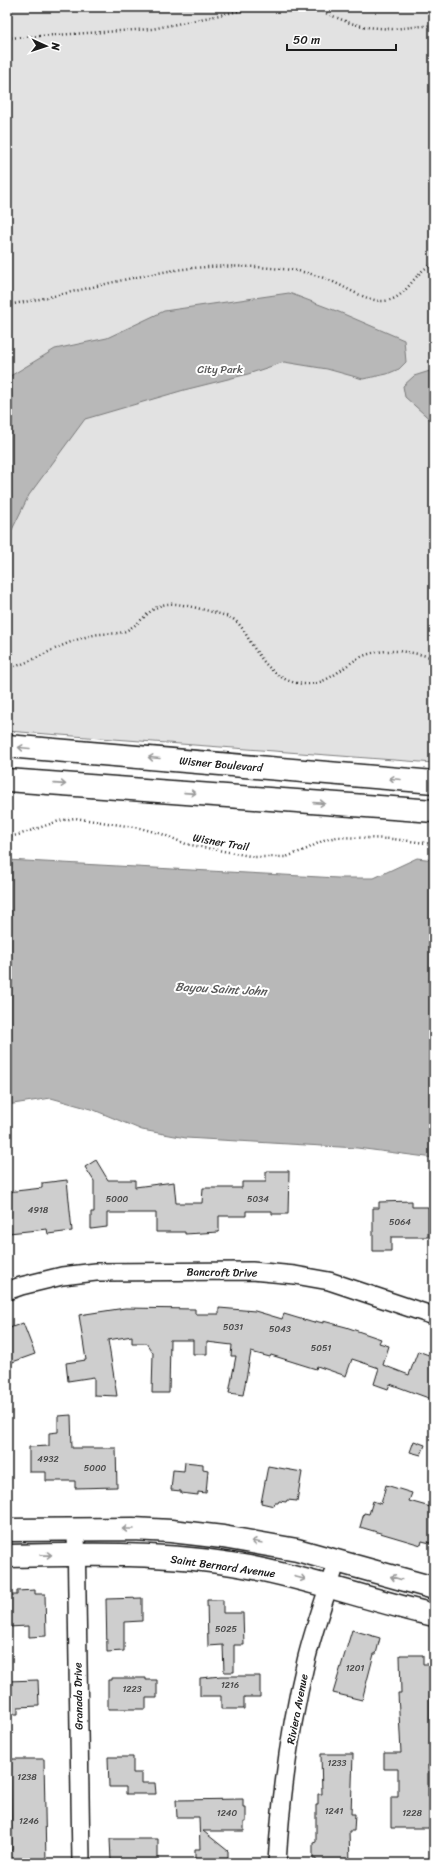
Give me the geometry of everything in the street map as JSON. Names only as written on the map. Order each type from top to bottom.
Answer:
[{"type":"main road","name":"Wisner Boulevard","points":[[7,746],[434,782]]},
{"type":"main road","points":[[7,780],[434,811]]},
{"type":"main road","points":[[7,1530],[164,1530],[216,1536],[297,1550],[434,1588]]},
{"type":"main road","name":"Saint Bernard Avenue","points":[[7,1556],[142,1556],[195,1559],[247,1567],[299,1578],[393,1606],[434,1615]]},
{"type":"street","name":"Bancroft Drive","points":[[7,1291],[62,1276],[96,1272],[252,1272],[295,1275],[329,1281],[434,1316]]},
{"type":"street","name":"Granada Drive","points":[[76,1529],[81,1863]]},
{"type":"street","name":"Riviera Avenue","points":[[277,1863],[280,1815],[289,1748],[306,1661],[337,1560]]},
{"type":"path","points":[[7,38],[152,29],[254,8],[270,7]]},
{"type":"path","points":[[283,7],[318,10],[350,23],[366,27],[392,29],[434,25]]},
{"type":"path","points":[[7,305],[32,301],[160,272],[228,266],[282,269],[307,273],[327,279],[368,298],[381,301],[390,300],[404,292],[421,271],[434,264]]},
{"type":"path","points":[[7,669],[18,666],[82,638],[95,634],[119,633],[130,629],[153,609],[164,604],[176,604],[207,612],[223,614],[234,620],[244,630],[269,668],[281,679],[295,683],[307,684],[322,682],[335,676],[358,659],[373,654],[405,651],[434,658]]},
{"type":"path","name":"Wisner Trail","points":[[7,837],[18,835],[59,821],[75,818],[140,828],[162,834],[186,844],[255,857],[286,857],[307,849],[324,840],[338,837],[434,844]]},
{"type":"green space","name":"City Park","points":[[7,7],[434,7],[434,763],[7,731]]},
{"type":"water","points":[[289,293],[339,312],[404,340],[406,362],[399,369],[387,374],[363,379],[327,369],[284,362],[248,374],[184,390],[85,419],[29,495],[7,540],[7,378],[55,349],[107,338],[164,311]]},
{"type":"water","points":[[434,370],[434,423],[405,397],[403,386],[414,376]]},
{"type":"water","name":"Bayou Saint John","points":[[417,858],[434,860],[434,1158],[357,1148],[186,1138],[142,1130],[94,1110],[51,1098],[7,1105],[7,860],[338,878],[374,878]]},
{"type":"building","points":[[96,1160],[108,1180],[135,1180],[135,1187],[174,1182],[176,1203],[202,1203],[203,1188],[242,1188],[242,1182],[266,1182],[266,1171],[289,1171],[288,1214],[272,1214],[272,1211],[246,1211],[246,1216],[219,1216],[219,1232],[185,1234],[185,1232],[156,1232],[156,1213],[107,1213],[107,1227],[91,1229],[91,1212],[94,1212],[94,1181],[85,1167]]},
{"type":"building","points":[[67,1180],[72,1231],[48,1234],[47,1229],[9,1233],[9,1228],[7,1228],[7,1192],[42,1188],[42,1183]]},
{"type":"building","points":[[412,1201],[412,1207],[428,1207],[428,1237],[391,1237],[391,1251],[373,1251],[373,1208],[379,1208],[379,1202]]},
{"type":"building","points":[[125,1308],[195,1309],[195,1314],[219,1314],[219,1308],[255,1311],[282,1319],[284,1314],[314,1323],[315,1321],[323,1323],[323,1321],[346,1327],[381,1339],[379,1343],[389,1346],[383,1365],[409,1375],[418,1351],[434,1357],[434,1400],[390,1384],[388,1389],[374,1384],[379,1368],[352,1359],[346,1376],[317,1366],[316,1369],[271,1355],[270,1357],[251,1352],[243,1395],[229,1393],[236,1356],[231,1356],[232,1345],[207,1342],[207,1354],[193,1354],[193,1340],[170,1340],[169,1393],[152,1393],[153,1353],[146,1343],[132,1343],[132,1336],[108,1340],[117,1396],[94,1395],[94,1377],[68,1381],[66,1363],[86,1360],[79,1315]]},
{"type":"building","points":[[23,1323],[35,1354],[7,1364],[7,1329]]},
{"type":"building","points":[[71,1415],[72,1448],[116,1448],[117,1487],[75,1488],[75,1481],[46,1481],[46,1472],[29,1472],[29,1447],[49,1446],[49,1433],[58,1432],[58,1416]]},
{"type":"building","points":[[414,1441],[425,1445],[421,1455],[410,1452]]},
{"type":"building","points":[[185,1462],[203,1464],[203,1469],[208,1470],[206,1493],[198,1492],[198,1495],[171,1490],[173,1470],[184,1471]]},
{"type":"building","points":[[268,1466],[302,1472],[297,1501],[279,1501],[278,1503],[275,1503],[274,1506],[261,1503]]},
{"type":"building","points":[[386,1485],[412,1493],[409,1501],[434,1508],[434,1544],[422,1541],[421,1545],[360,1527],[364,1513],[369,1514],[373,1501],[381,1504]]},
{"type":"building","points":[[35,1590],[35,1594],[45,1594],[46,1636],[29,1637],[29,1626],[7,1627],[7,1595],[17,1595],[17,1591]]},
{"type":"building","points":[[142,1598],[142,1621],[124,1622],[124,1651],[107,1652],[106,1599]]},
{"type":"building","points":[[207,1600],[223,1600],[223,1613],[243,1613],[244,1645],[234,1645],[234,1672],[224,1672],[223,1645],[208,1646]]},
{"type":"building","points":[[352,1630],[380,1638],[376,1654],[374,1654],[362,1700],[333,1693]]},
{"type":"building","points":[[400,1655],[423,1655],[423,1664],[434,1664],[434,1695],[430,1695],[430,1721],[434,1721],[434,1765],[428,1765],[428,1797],[434,1797],[434,1828],[391,1828],[391,1797],[398,1797],[398,1769],[384,1769],[384,1753],[401,1753],[398,1693],[401,1693]]},
{"type":"building","points":[[221,1676],[260,1676],[260,1697],[244,1697],[244,1709],[221,1709],[221,1696],[200,1696],[200,1678]]},
{"type":"building","points":[[112,1678],[146,1678],[146,1680],[157,1680],[157,1698],[146,1698],[146,1709],[108,1709],[108,1680],[112,1680]]},
{"type":"building","points":[[38,1680],[39,1706],[18,1707],[18,1714],[7,1714],[7,1681]]},
{"type":"building","points":[[321,1754],[353,1754],[351,1814],[355,1814],[354,1831],[349,1831],[350,1863],[316,1863],[316,1859],[313,1859],[313,1843],[316,1842],[316,1805],[318,1805],[318,1794],[322,1794]]},
{"type":"building","points":[[108,1757],[133,1757],[133,1773],[142,1773],[142,1783],[155,1783],[156,1794],[126,1794],[126,1787],[109,1787]]},
{"type":"building","points":[[10,1759],[44,1759],[46,1863],[7,1863],[7,1851],[12,1850]]},
{"type":"building","points":[[243,1799],[243,1807],[246,1807],[246,1822],[244,1822],[244,1831],[203,1831],[228,1851],[228,1863],[195,1862],[195,1849],[200,1849],[199,1817],[177,1817],[176,1800]]},
{"type":"building","points":[[110,1839],[158,1839],[158,1863],[128,1863],[128,1860],[111,1860]]}]
